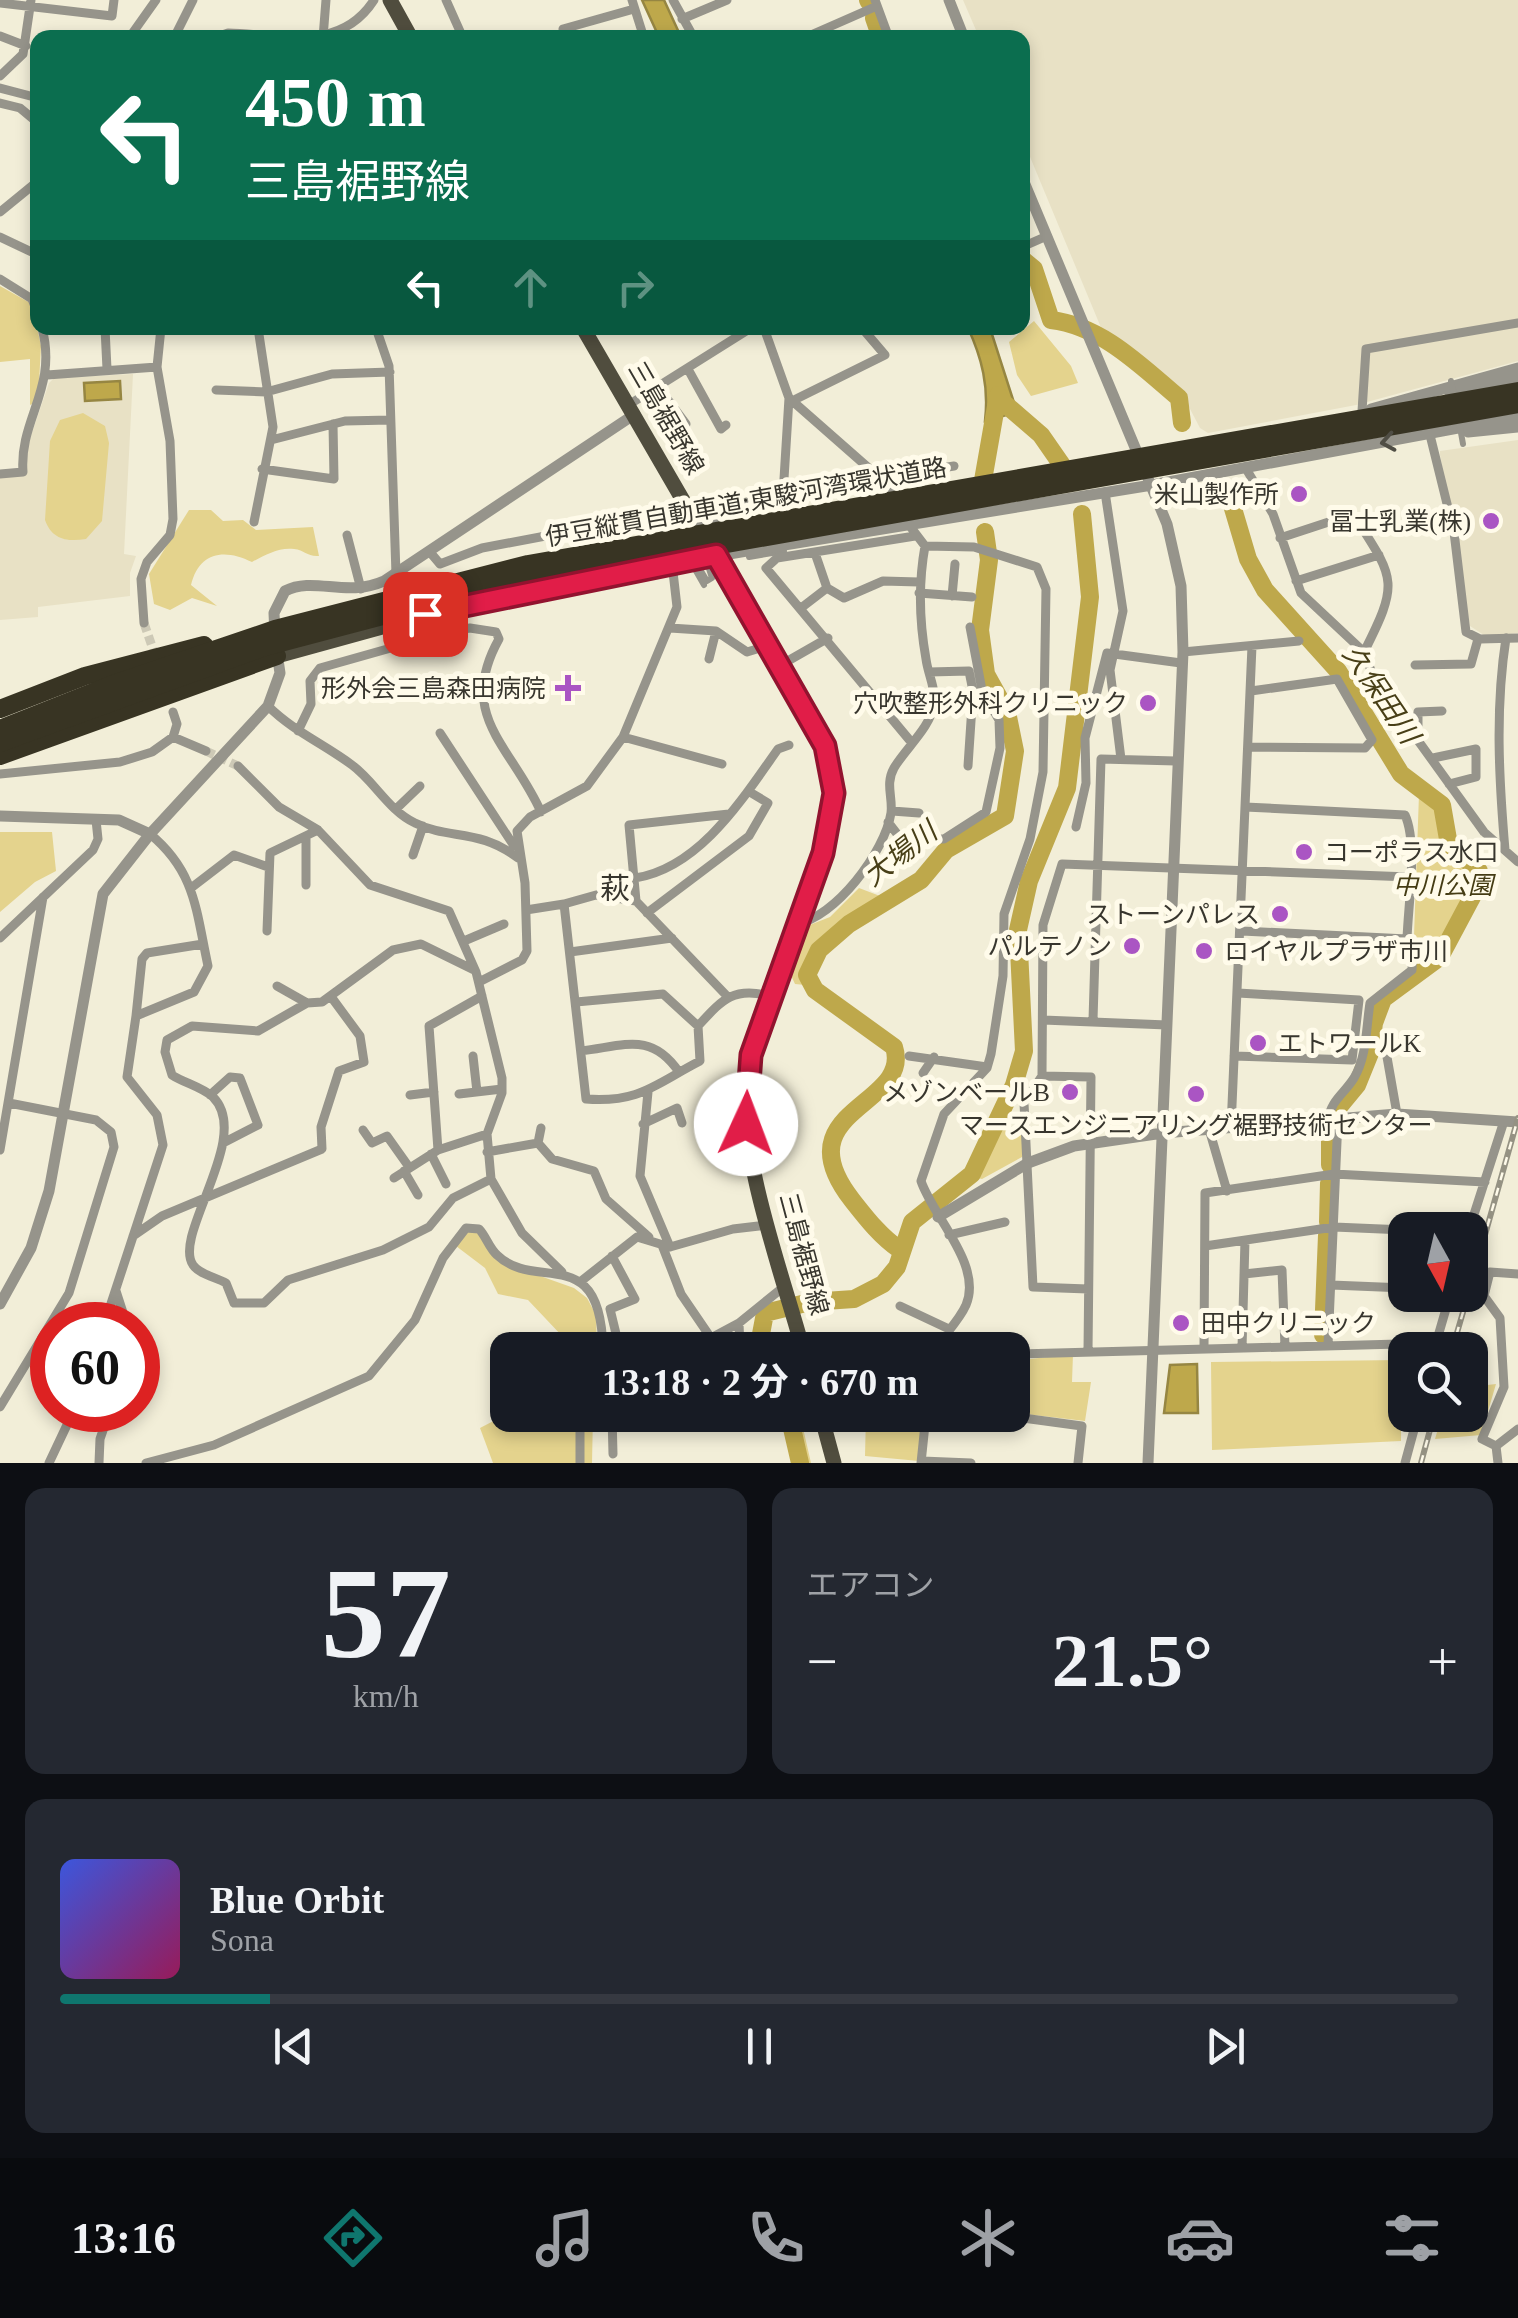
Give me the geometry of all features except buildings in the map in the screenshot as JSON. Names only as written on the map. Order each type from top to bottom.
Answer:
[{"type":"highway","name":"伊豆縦貫自動車道;東駿河湾環状道路","points":[[0,730],[113,684],[275,629],[528,564],[1518,390]]},
{"type":"highway","name":"伊豆縦貫自動車道;東駿河湾環状道路","points":[[0,743],[265,647],[512,582],[1518,404]]},
{"type":"highway","points":[[0,709],[85,676],[274,627]]},
{"type":"highway","points":[[131,665],[277,653]]},
{"type":"highway","points":[[0,756],[277,653]]},
{"type":"main road","points":[[390,0],[407,30]]},
{"type":"main road","name":"三島裾野線","points":[[587,335],[705,536],[711,557],[825,746],[834,793],[823,853],[751,1055],[745,1106],[748,1135],[798,1332]]},
{"type":"main road","points":[[274,627],[528,562],[705,536]]},
{"type":"main road","points":[[277,653],[462,605],[711,557]]},
{"type":"main road","points":[[826,1432],[834,1463]]},
{"type":"street","points":[[89,14],[91,0]]},
{"type":"street","points":[[0,3],[112,16],[114,0]]},
{"type":"street","points":[[135,30],[156,0]]},
{"type":"street","points":[[178,30],[193,0]]},
{"type":"street","points":[[324,30],[326,0]]},
{"type":"street","points":[[342,30],[352,26],[374,0]]},
{"type":"street","points":[[446,0],[459,30]]},
{"type":"street","points":[[673,0],[689,30]]},
{"type":"street","points":[[682,18],[727,0]]},
{"type":"street","points":[[949,0],[961,30]]},
{"type":"street","points":[[820,30],[876,3],[886,30]]},
{"type":"street","points":[[0,76],[26,46],[31,4]]},
{"type":"street","points":[[563,30],[633,4],[641,30]]},
{"type":"street","points":[[0,36],[26,46]]},
{"type":"street","points":[[0,88],[30,96]]},
{"type":"street","points":[[0,102],[20,108],[30,116]]},
{"type":"street","points":[[0,212],[30,188]]},
{"type":"street","points":[[1030,196],[1152,484],[1167,524],[1181,586],[1182,657],[1148,1463]]},
{"type":"street","points":[[1030,243],[1047,236]]},
{"type":"street","points":[[0,237],[30,251]]},
{"type":"street","points":[[0,278],[30,293]]},
{"type":"street","points":[[1362,412],[1366,349],[1518,323]]},
{"type":"street","points":[[0,474],[23,472],[22,448],[47,374],[43,335]]},
{"type":"street","points":[[106,335],[108,369]]},
{"type":"street","points":[[144,622],[141,580],[147,562],[170,534],[172,519],[170,441],[157,366],[161,335]]},
{"type":"street","points":[[254,522],[273,413],[266,392],[259,335]]},
{"type":"street","points":[[378,335],[390,372],[396,574]]},
{"type":"street","points":[[0,1304],[20,1274],[41,1220],[96,913],[112,880],[150,834],[268,706],[279,682],[274,627],[279,598],[295,586],[361,589],[396,574],[659,388],[742,335]]},
{"type":"street","points":[[767,335],[792,399],[880,478],[925,546],[974,547],[1038,567],[1044,576],[1044,737],[1030,840],[1004,914],[1002,992],[987,1067],[944,1114],[921,1182],[960,1253],[969,1293],[947,1332]]},
{"type":"street","points":[[792,399],[884,355],[868,335]]},
{"type":"street","points":[[47,374],[157,366]]},
{"type":"street","points":[[1332,428],[1362,412],[1518,368]]},
{"type":"street","points":[[689,371],[721,429],[726,425]]},
{"type":"street","points":[[216,390],[266,392],[332,374],[390,372]]},
{"type":"street","points":[[705,536],[1332,428],[1518,378]]},
{"type":"street","points":[[1451,380],[1464,444]]},
{"type":"street","points":[[659,388],[686,424]]},
{"type":"street","points":[[783,495],[792,399]]},
{"type":"street","points":[[711,557],[867,539],[1518,418]]},
{"type":"street","points":[[271,440],[334,424],[390,420]]},
{"type":"street","points":[[262,469],[334,479],[334,424]]},
{"type":"street","points":[[1430,434],[1518,426]]},
{"type":"street","points":[[1430,434],[1454,532],[1462,624],[1466,632],[1478,639],[1518,638]]},
{"type":"street","points":[[880,478],[954,466]]},
{"type":"street","points":[[1246,467],[1273,514],[1296,581],[1335,628],[1364,652],[1375,681],[1484,832],[1518,862]]},
{"type":"street","points":[[735,504],[865,484]]},
{"type":"street","points":[[822,491],[826,518]]},
{"type":"street","points":[[1105,492],[1122,611],[1110,670],[1121,759]]},
{"type":"street","points":[[766,527],[770,499]]},
{"type":"street","points":[[1280,538],[1353,514],[1379,555],[1391,592],[1364,652]]},
{"type":"street","points":[[429,551],[440,564],[448,564],[482,548],[656,515],[663,521],[668,541]]},
{"type":"street","points":[[658,521],[628,526],[630,531],[715,520],[744,556]]},
{"type":"street","points":[[676,525],[711,557],[744,556],[784,548],[744,556]]},
{"type":"street","points":[[347,535],[361,589]]},
{"type":"street","points":[[523,539],[528,562]]},
{"type":"street","points":[[867,539],[777,558],[766,568],[912,743]]},
{"type":"street","points":[[796,924],[830,912],[864,869],[892,811],[889,780],[933,710],[919,588],[925,546]]},
{"type":"street","points":[[815,552],[827,588],[844,598],[883,581],[972,597]]},
{"type":"street","points":[[1296,581],[1379,555]]},
{"type":"street","points":[[704,585],[692,564],[695,562],[707,581],[712,578],[711,557]]},
{"type":"street","points":[[518,858],[520,824],[588,786],[622,737],[670,628],[678,595],[672,563]]},
{"type":"street","points":[[952,596],[955,564]]},
{"type":"street","points":[[801,608],[827,588]]},
{"type":"street","points":[[888,822],[901,839],[931,842],[973,825],[986,812],[1000,748],[999,720],[982,690],[970,627]]},
{"type":"street","points":[[298,731],[311,704],[310,682],[320,668],[451,631],[470,628],[496,632],[499,638],[482,676],[482,708],[541,812]]},
{"type":"street","points":[[670,628],[716,631],[748,652],[767,646]]},
{"type":"street","points":[[709,659],[716,631]]},
{"type":"street","points":[[779,666],[828,638]]},
{"type":"street","points":[[1506,638],[1499,684],[1498,779],[1506,851]]},
{"type":"street","points":[[1416,665],[1471,664],[1478,639]]},
{"type":"street","points":[[1076,827],[1086,783],[1085,738],[1107,652],[1182,657],[1299,641]]},
{"type":"street","points":[[1231,1128],[1252,646]]},
{"type":"street","points":[[929,672],[969,672],[972,691],[968,766]]},
{"type":"street","points":[[1248,748],[1365,748],[1372,740],[1337,678],[1250,691]]},
{"type":"street","points":[[268,706],[352,766],[396,808],[423,826],[476,836],[503,846],[518,858]]},
{"type":"street","points":[[1412,732],[1418,726],[1418,712],[1442,711]]},
{"type":"street","points":[[0,774],[120,762],[152,752],[173,738],[177,724],[174,712]]},
{"type":"street","points":[[440,733],[511,839],[525,883],[528,940],[522,960],[478,977]]},
{"type":"street","points":[[622,737],[722,764]]},
{"type":"street","points":[[173,738],[206,751]]},
{"type":"street","points":[[635,878],[654,875],[716,831],[778,749],[789,745]]},
{"type":"street","points":[[1433,758],[1476,749],[1476,777],[1449,784]]},
{"type":"street","points":[[1093,1020],[1101,760],[1176,761]]},
{"type":"street","points":[[238,766],[280,807],[318,830],[370,885],[449,912],[478,977],[502,1089],[487,1134],[491,1179],[522,1233],[562,1272],[580,1282],[598,1313],[601,1332]]},
{"type":"street","points":[[396,808],[420,786]]},
{"type":"street","points":[[647,913],[749,836],[768,804],[748,791]]},
{"type":"street","points":[[1245,807],[1405,815],[1410,826],[1407,939]]},
{"type":"street","points":[[892,811],[919,813]]},
{"type":"street","points":[[636,901],[629,826],[731,814]]},
{"type":"street","points":[[0,816],[129,822],[174,854],[191,888],[208,966],[201,984],[182,998],[136,1016]]},
{"type":"street","points":[[0,938],[96,845],[96,820]]},
{"type":"street","points":[[412,855],[423,826]]},
{"type":"street","points":[[267,931],[270,853],[318,830]]},
{"type":"street","points":[[306,838],[306,885]]},
{"type":"street","points":[[191,888],[234,855],[268,867]]},
{"type":"street","points":[[1088,1289],[1033,1286],[1024,1103],[1042,1076],[1042,925],[1062,864],[1410,877]]},
{"type":"street","points":[[526,910],[596,895],[636,901],[726,996]]},
{"type":"street","points":[[0,1150],[43,897]]},
{"type":"street","points":[[564,904],[586,1098],[622,1100],[648,1092],[700,1061],[698,1026],[663,994],[576,1002]]},
{"type":"street","points":[[464,941],[504,924]]},
{"type":"street","points":[[1242,932],[1413,941],[1412,970],[1370,1004],[1353,1079],[1330,1106],[1334,1227],[1328,1346]]},
{"type":"street","points":[[570,952],[672,938]]},
{"type":"street","points":[[111,1302],[164,1136],[157,1115],[128,1077],[147,953],[203,944]]},
{"type":"street","points":[[478,977],[436,948],[406,946],[380,958],[332,998],[306,1003],[258,1031],[192,1026],[167,1040],[164,1052],[172,1075],[210,1096],[225,1120],[223,1142],[189,1256],[200,1272],[226,1283],[230,1300],[238,1306],[264,1304],[288,1280],[383,1250],[438,1220],[457,1195],[491,1179]]},
{"type":"street","points":[[276,986],[306,1003]]},
{"type":"street","points":[[698,1026],[726,996],[748,991],[770,996]]},
{"type":"street","points":[[1238,993],[1360,1000],[1356,1060]]},
{"type":"street","points":[[446,1184],[435,1152],[430,1023],[482,996]]},
{"type":"street","points":[[131,1238],[162,1216],[322,1149],[321,1126],[338,1070],[364,1062],[360,1036],[332,998]]},
{"type":"street","points":[[1043,1020],[1167,1025]]},
{"type":"street","points":[[580,1051],[648,1044],[661,1050],[680,1072]]},
{"type":"street","points":[[474,1056],[476,1092]]},
{"type":"street","points":[[909,1056],[987,1067]]},
{"type":"street","points":[[1234,1056],[1356,1060]]},
{"type":"street","points":[[924,1073],[934,1057]]},
{"type":"street","points":[[1387,1057],[1397,1114]]},
{"type":"street","points":[[1042,1076],[1091,1077],[1088,1351]]},
{"type":"street","points":[[210,1096],[230,1077],[240,1078],[258,1124],[223,1142]]},
{"type":"street","points":[[941,1086],[957,1097]]},
{"type":"street","points":[[459,1094],[502,1089]]},
{"type":"street","points":[[410,1095],[434,1092]]},
{"type":"street","points":[[648,1092],[640,1176],[681,1294],[708,1332]]},
{"type":"street","points":[[0,1408],[69,1294],[114,1147],[105,1125],[63,1112],[5,1108]]},
{"type":"street","points":[[643,1124],[677,1108],[682,1122]]},
{"type":"street","points":[[938,1217],[1028,1163],[1090,1143],[1162,1133],[1397,1114],[1518,1122]]},
{"type":"street","points":[[1475,1212],[1504,1120]]},
{"type":"street","points":[[540,1128],[538,1143],[552,1159],[594,1171],[606,1199],[649,1237],[666,1246],[733,1229],[770,1225]]},
{"type":"street","points":[[362,1130],[372,1143],[387,1136],[418,1195]]},
{"type":"street","points":[[1209,1130],[1227,1191]]},
{"type":"street","points":[[394,1178],[435,1152],[487,1134]]},
{"type":"street","points":[[487,1152],[538,1143]]},
{"type":"street","points":[[1204,1349],[1204,1193],[1334,1174],[1485,1182]]},
{"type":"street","points":[[949,1235],[1004,1222]]},
{"type":"street","points":[[1205,1246],[1334,1227],[1388,1229]]},
{"type":"street","points":[[146,1463],[214,1445],[369,1376],[415,1320],[443,1258],[466,1228],[479,1228],[502,1258],[562,1272]]},
{"type":"street","points":[[580,1282],[637,1236],[649,1237]]},
{"type":"street","points":[[388,1239],[402,1239]]},
{"type":"street","points":[[1242,1348],[1245,1240]]},
{"type":"street","points":[[598,1313],[635,1300],[612,1256]]},
{"type":"street","points":[[1244,1274],[1282,1270],[1284,1346]]},
{"type":"street","points":[[1496,1446],[1482,1439],[1504,1387],[1500,1318],[1484,1296],[1490,1272],[1518,1274]]},
{"type":"street","points":[[1331,1285],[1388,1287]]},
{"type":"street","points":[[723,1332],[786,1286]]},
{"type":"street","points":[[115,1289],[119,1302]]},
{"type":"street","points":[[900,1306],[949,1329]]},
{"type":"street","points":[[610,1309],[615,1332]]},
{"type":"street","points":[[739,1323],[739,1332]]},
{"type":"street","points":[[1078,1463],[1082,1426],[1023,1418],[1019,1354],[1388,1346]]},
{"type":"street","points":[[1496,1446],[1518,1430]]},
{"type":"street","points":[[49,1463],[64,1432]]},
{"type":"street","points":[[98,1463],[102,1432]]},
{"type":"street","points":[[580,1432],[580,1463]]},
{"type":"street","points":[[612,1432],[613,1454]]},
{"type":"street","points":[[925,1432],[922,1462],[971,1463]]},
{"type":"street","points":[[1406,1463],[1414,1432]]},
{"type":"street","points":[[1496,1446],[1498,1463]]},
{"type":"shaded area","points":[[642,0],[664,0],[678,30],[656,30]]},
{"type":"shaded area","points":[[963,0],[1518,0],[1518,361],[1356,405],[1208,433],[1200,428],[1178,386],[1102,330],[1030,157],[1030,30],[976,30]]},
{"type":"shaded area","points":[[971,335],[992,335],[1017,412],[985,421],[986,396]]},
{"type":"shaded area","points":[[133,374],[124,554],[136,556],[130,573],[130,596],[38,607],[38,617],[0,620],[0,477],[27,474],[26,450],[49,383],[54,378]]},
{"type":"shaded area","points":[[120,381],[121,399],[85,401],[84,383]]},
{"type":"shaded area","points":[[1518,440],[1518,633],[1487,637],[1470,626],[1440,451]]},
{"type":"shaded area","points":[[1197,1364],[1198,1413],[1164,1413],[1170,1365]]},
{"type":"green space","points":[[0,286],[30,303],[30,335],[39,335],[41,346],[38,401],[30,405],[30,359],[0,362]]},
{"type":"green space","points":[[1034,321],[1071,366],[1078,383],[1031,396],[1017,375],[1009,342],[1017,335],[1030,335]]},
{"type":"green space","points":[[83,413],[105,426],[109,443],[102,521],[86,539],[67,540],[56,536],[45,520],[50,441],[60,420]]},
{"type":"green space","points":[[189,510],[211,510],[223,521],[243,520],[256,530],[313,527],[319,556],[288,549],[252,562],[232,555],[214,556],[200,566],[191,585],[217,606],[192,598],[170,610],[154,604],[149,574]]},
{"type":"green space","name":"中川公園","points":[[1419,794],[1436,804],[1448,851],[1473,874],[1436,956],[1418,967],[1414,936]]},
{"type":"green space","points":[[0,832],[52,832],[56,871],[35,882],[0,912]]},
{"type":"green space","points":[[859,888],[880,896],[877,903],[828,936],[810,958],[805,985],[795,984],[788,969],[802,928],[830,917]]},
{"type":"green space","points":[[1009,1105],[1009,1132],[1024,1130],[1022,1157],[982,1179],[977,1178]]},
{"type":"green space","points":[[467,1231],[479,1233],[498,1261],[574,1288],[587,1298],[596,1315],[596,1332],[558,1332],[528,1300],[498,1294],[485,1268],[456,1246]]},
{"type":"green space","points":[[1073,1354],[1072,1382],[1091,1382],[1085,1421],[1030,1415],[1030,1359]]},
{"type":"green space","points":[[1388,1360],[1388,1432],[1401,1432],[1401,1441],[1212,1450],[1211,1362]]},
{"type":"green space","points":[[1496,1384],[1488,1411],[1488,1385]]},
{"type":"green space","points":[[490,1423],[490,1432],[593,1432],[592,1463],[493,1463],[480,1428]]},
{"type":"green space","points":[[791,1432],[804,1432],[811,1463],[802,1463]]},
{"type":"green space","points":[[866,1432],[921,1432],[919,1461],[865,1456]]},
{"type":"green space","points":[[1437,1432],[1482,1432],[1481,1435],[1435,1439]]},
{"type":"waterway","name":"久保田川","points":[[874,18],[878,30]]},
{"type":"waterway","name":"久保田川","points":[[1030,266],[1051,320],[1087,330],[1135,361],[1179,398],[1182,423]]},
{"type":"waterway","name":"大場川","points":[[982,486],[998,395]]},
{"type":"waterway","name":"大場川","points":[[998,398],[1041,435],[1066,471]]},
{"type":"waterway","name":"久保田川","points":[[1229,495],[1248,559],[1265,590],[1338,671],[1401,774],[1442,805],[1449,845],[1479,871],[1472,897],[1440,957],[1383,999],[1374,1023],[1370,1053],[1357,1085],[1338,1108]]},
{"type":"waterway","name":"大場川","points":[[761,1332],[765,1313],[810,1302],[854,1299],[883,1284],[897,1267],[912,1222],[972,1174],[1014,1085],[1024,1051],[1018,930],[1029,881],[1067,788],[1090,597],[1082,514]]},
{"type":"waterway","name":"大場川","points":[[900,1250],[852,1200],[834,1170],[831,1146],[839,1127],[885,1083],[895,1067],[894,1047],[815,990],[807,975],[819,950],[849,924],[921,880],[946,850],[1005,816],[1015,751],[1007,712],[986,674],[980,630],[989,560],[985,532]]},
{"type":"waterway","name":"久保田川","points":[[1330,1133],[1330,1165]]},
{"type":"waterway","name":"久保田川","points":[[1328,1222],[1329,1183]]},
{"type":"waterway","name":"久保田川","points":[[1323,1335],[1327,1235]]},
{"type":"waterway","name":"大場川","points":[[793,1432],[800,1463]]},
{"type":"tunnel","points":[[144,623],[156,658]]},
{"type":"tunnel","points":[[206,751],[238,766]]},
{"type":"railway","points":[[1488,1224],[1518,1118]]},
{"type":"railway","points":[[1457,1332],[1463,1312]]},
{"type":"railway","points":[[1421,1463],[1429,1432]]},
{"type":"place","name":"米山製作所","points":[[1299,494]]},
{"type":"place","name":"冨士乳業(株)","points":[[1491,521]]},
{"type":"place","name":"形外会三島森田病院","points":[[568,688]]},
{"type":"place","name":"穴吹整形外科クリニック","points":[[1148,703]]},
{"type":"place","name":"コーポラス水口","points":[[1304,852]]},
{"type":"place","name":"ストーンパレス","points":[[1280,914]]},
{"type":"place","name":"パルテノン","points":[[1132,946]]},
{"type":"place","name":"ロイヤルプラザ市川","points":[[1204,951]]},
{"type":"place","name":"エトワールK","points":[[1258,1043]]},
{"type":"place","name":"メゾンベールB","points":[[1070,1092]]},
{"type":"place","name":"マースエンジニアリング裾野技術センター","points":[[1196,1094]]},
{"type":"place","name":"田中クリニック","points":[[1181,1323]]},
{"type":"district","name":"萩","points":[[615,888]]},
{"type":"route","points":[[425,614],[716,555],[825,746],[834,793],[823,853],[751,1055],[746,1124]]}]
